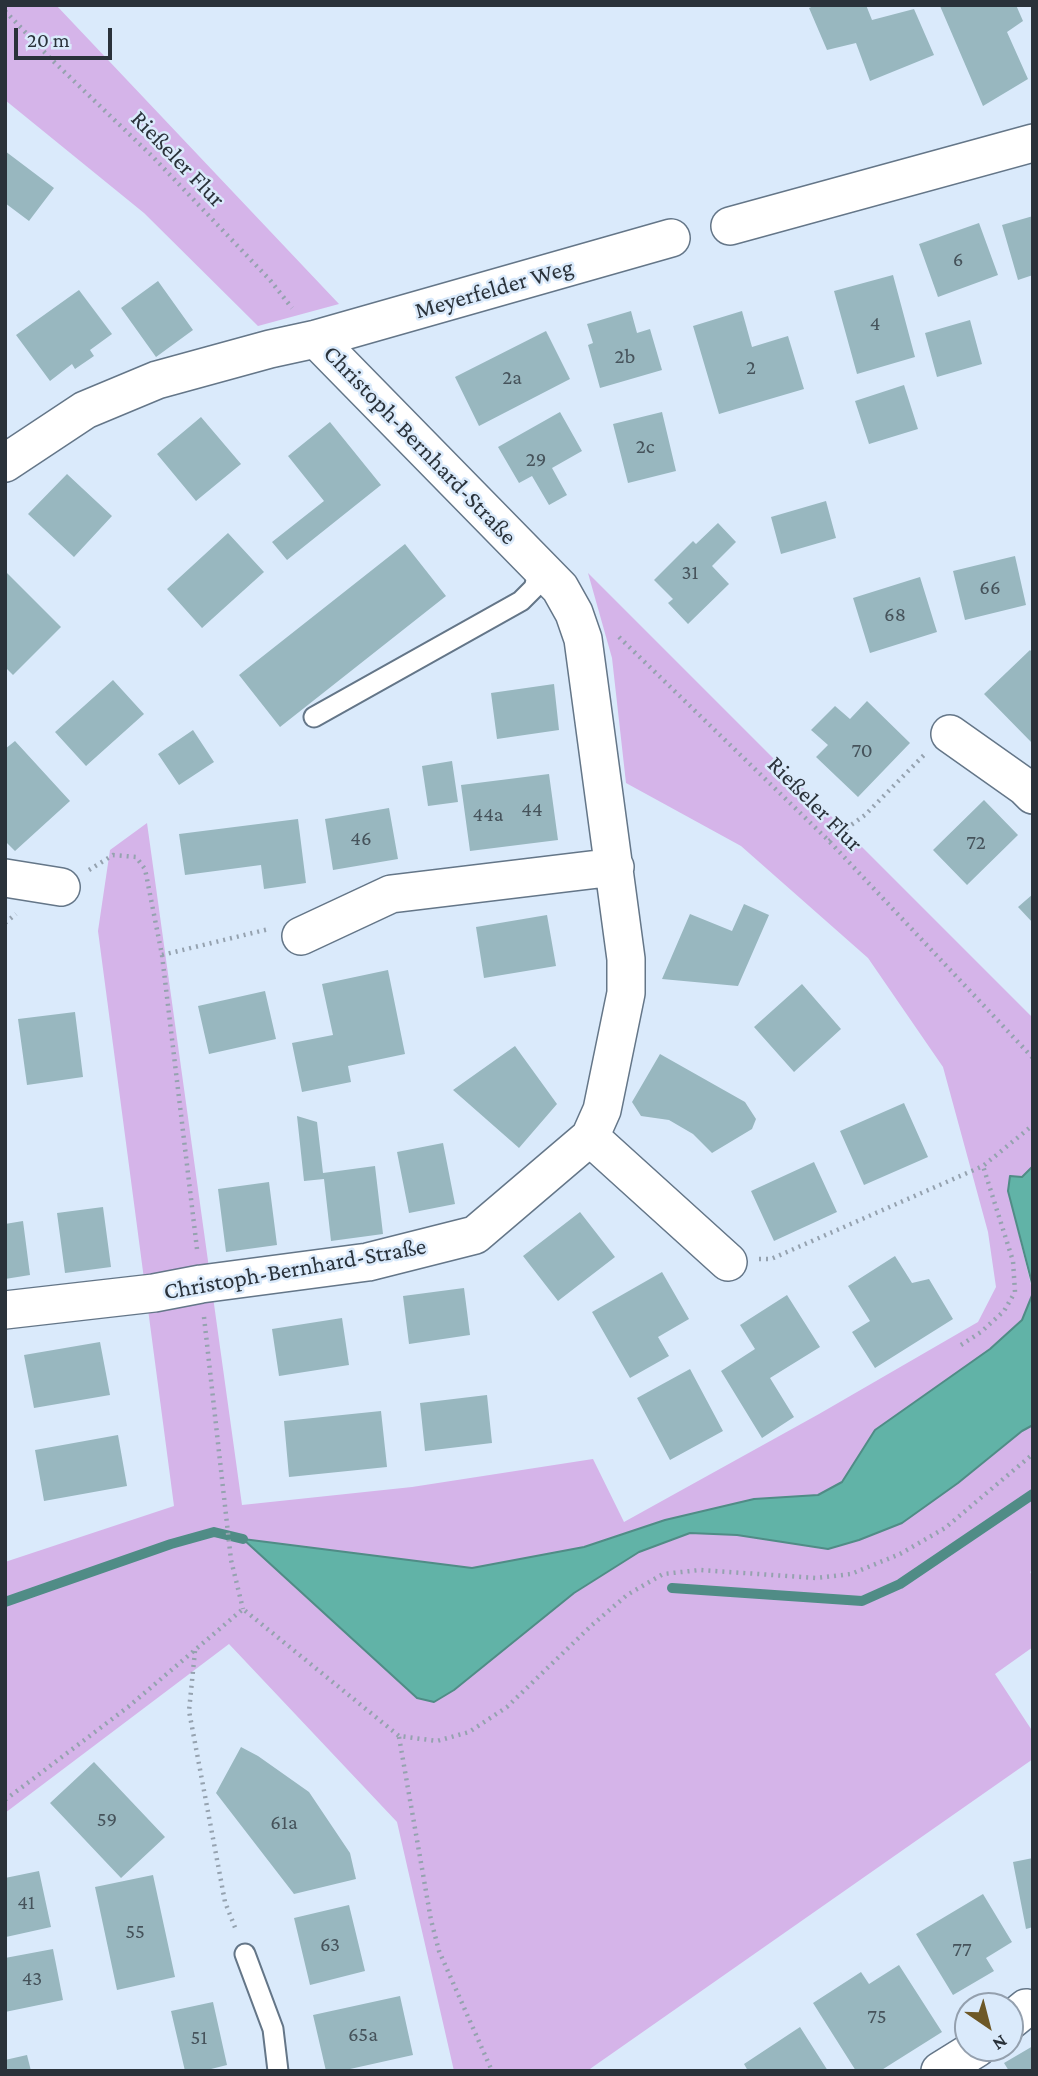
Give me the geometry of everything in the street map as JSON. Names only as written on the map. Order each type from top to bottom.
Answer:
[{"type":"street","points":[[730,226],[1033,142]]},
{"type":"street","name":"Meyerfelder Weg","points":[[316,340],[671,238]]},
{"type":"street","name":"Christoph-Bernhard-Straße","points":[[5,463],[85,410],[156,380],[270,349],[316,340],[560,588],[574,612],[583,639],[626,959],[626,993],[602,1110],[590,1137],[475,1235],[368,1262],[201,1284],[154,1293],[5,1310]]},
{"type":"street","points":[[950,734],[1033,795]]},
{"type":"street","points":[[300,936],[391,894],[615,867]]},
{"type":"street","points":[[5,878],[61,887]]},
{"type":"street","points":[[590,1137],[728,1262]]},
{"type":"lane","points":[[314,717],[521,601],[534,588],[540,568]]},
{"type":"lane","points":[[245,1954],[273,2029],[278,2071]]},
{"type":"path","name":"Rießeler Flur","points":[[5,11],[153,157],[270,280],[316,340]]},
{"type":"path","name":"Rießeler Flur","points":[[618,637],[829,841],[1033,1058]]},
{"type":"path","points":[[829,841],[864,815],[912,766],[950,734]]},
{"type":"path","points":[[61,887],[113,855],[136,857],[145,869],[162,955],[231,1560],[243,1609],[399,1736],[437,1741],[469,1732],[507,1707],[627,1595],[663,1574],[700,1570],[816,1578],[851,1574],[900,1554],[945,1528],[1033,1454]]},
{"type":"path","points":[[162,955],[274,928],[300,936]]},
{"type":"path","points":[[728,1262],[771,1259],[983,1166],[1033,1125]]},
{"type":"path","points":[[961,1345],[981,1332],[1004,1311],[1016,1292],[1013,1261],[983,1166]]},
{"type":"path","points":[[5,1800],[128,1707],[243,1609]]},
{"type":"path","points":[[195,1650],[189,1711],[225,1902],[245,1954]]},
{"type":"path","points":[[399,1736],[431,1920],[439,1951],[492,2071]]},
{"type":"shaded area","points":[[5,5],[56,5],[339,304],[258,326],[144,213],[5,100]]},
{"type":"shaded area","points":[[588,573],[1033,1018],[1033,1166],[1008,1191],[1033,1293],[1022,1320],[990,1349],[875,1430],[842,1482],[818,1495],[754,1499],[665,1520],[584,1547],[472,1568],[244,1540],[575,1593],[639,1552],[690,1533],[859,1540],[902,1523],[1033,1425],[1033,1569],[1030,1572],[1033,1577],[1033,1647],[995,1674],[1033,1732],[1033,1759],[587,2071],[454,2071],[397,1822],[229,1644],[5,1813],[5,1562],[174,1506],[98,931],[110,850],[147,823],[242,1505],[412,1487],[593,1459],[624,1522],[978,1322],[996,1287],[988,1232],[943,1067],[868,958],[741,846],[626,783],[612,658]]},
{"type":"shaded area","points":[[1033,1166],[1033,1287],[1008,1191],[1010,1176],[1022,1177]]},
{"type":"shaded area","points":[[1033,1293],[1033,1425],[902,1523],[828,1549],[737,1535],[690,1533],[639,1552],[574,1593],[454,1690],[434,1702],[417,1698],[243,1539],[472,1568],[584,1547],[665,1520],[754,1499],[818,1495],[842,1482],[875,1430],[990,1349],[1022,1320]]},
{"type":"building","points":[[816,5],[866,5],[872,20],[914,9],[934,55],[870,81],[856,43],[827,50],[809,8]]},
{"type":"building","points":[[1016,5],[1023,21],[1007,32],[1028,79],[983,106],[940,6]]},
{"type":"building","points":[[5,151],[54,188],[29,221],[5,203]]},
{"type":"building","points":[[1033,216],[1033,275],[1018,280],[1002,225]]},
{"type":"building","points":[[979,223],[998,275],[938,297],[919,244]]},
{"type":"building","points":[[893,275],[915,357],[857,374],[834,291]]},
{"type":"building","points":[[158,281],[193,330],[156,357],[121,308]]},
{"type":"building","points":[[79,290],[112,334],[90,350],[94,356],[75,369],[72,364],[50,381],[16,335]]},
{"type":"building","points":[[631,311],[637,333],[650,329],[662,370],[600,388],[588,345],[593,343],[587,324]]},
{"type":"building","points":[[742,311],[752,347],[788,336],[804,389],[719,414],[693,326]]},
{"type":"building","points":[[970,320],[982,364],[937,377],[925,333]]},
{"type":"building","points":[[546,331],[570,379],[479,426],[455,377]]},
{"type":"building","points":[[904,385],[918,429],[869,444],[855,401]]},
{"type":"building","points":[[560,412],[582,451],[552,468],[567,495],[549,505],[532,476],[519,483],[498,447]]},
{"type":"building","points":[[662,412],[676,471],[628,483],[613,424]]},
{"type":"building","points":[[201,417],[241,464],[196,501],[157,454]]},
{"type":"building","points":[[330,422],[381,485],[287,560],[272,542],[324,501],[288,456]]},
{"type":"building","points":[[67,474],[112,516],[74,557],[28,514]]},
{"type":"building","points":[[826,501],[836,538],[781,554],[771,517]]},
{"type":"building","points":[[718,523],[736,542],[712,566],[729,584],[688,624],[668,603],[673,599],[654,580],[693,541],[696,544]]},
{"type":"building","points":[[228,533],[264,572],[202,628],[167,589]]},
{"type":"building","points":[[405,544],[446,596],[280,727],[239,675]]},
{"type":"building","points":[[1015,556],[1026,605],[965,620],[953,571]]},
{"type":"building","points":[[5,571],[61,627],[13,675],[5,667]]},
{"type":"building","points":[[920,577],[937,632],[870,653],[853,598]]},
{"type":"building","points":[[1030,650],[1033,653],[1033,744],[984,694]]},
{"type":"building","points":[[113,680],[144,714],[86,766],[55,732]]},
{"type":"building","points":[[554,684],[559,730],[497,739],[491,693]]},
{"type":"building","points":[[867,701],[910,743],[858,797],[816,757],[828,745],[811,730],[835,706],[850,719]]},
{"type":"building","points":[[193,730],[214,762],[179,785],[158,754]]},
{"type":"building","points":[[15,741],[70,801],[15,851],[5,841],[5,749]]},
{"type":"building","points":[[452,761],[458,802],[428,806],[422,766]]},
{"type":"building","points":[[549,774],[558,840],[470,851],[461,785]]},
{"type":"building","points":[[984,800],[1018,835],[967,885],[933,850]]},
{"type":"building","points":[[389,808],[398,859],[333,870],[325,819]]},
{"type":"building","points":[[298,819],[306,883],[264,889],[261,865],[185,875],[179,834]]},
{"type":"building","points":[[1033,894],[1033,923],[1018,907]]},
{"type":"building","points":[[744,904],[769,915],[738,986],[662,979],[690,914],[732,931]]},
{"type":"building","points":[[547,915],[556,966],[484,978],[476,927]]},
{"type":"building","points":[[388,970],[405,1054],[348,1066],[351,1082],[302,1092],[292,1043],[333,1035],[322,984]]},
{"type":"building","points":[[802,984],[841,1029],[794,1072],[754,1027]]},
{"type":"building","points":[[265,991],[276,1039],[209,1054],[198,1006]]},
{"type":"building","points":[[75,1012],[83,1077],[27,1085],[18,1019]]},
{"type":"building","points":[[515,1046],[557,1104],[519,1148],[453,1090]]},
{"type":"building","points":[[660,1054],[745,1102],[756,1119],[752,1129],[712,1153],[693,1134],[669,1120],[641,1116],[632,1102]]},
{"type":"building","points":[[904,1103],[928,1157],[864,1185],[840,1131]]},
{"type":"building","points":[[297,1116],[317,1122],[323,1173],[375,1166],[383,1234],[331,1241],[324,1179],[304,1181]]},
{"type":"building","points":[[443,1143],[455,1204],[409,1213],[397,1152]]},
{"type":"building","points":[[814,1162],[837,1212],[774,1241],[751,1191]]},
{"type":"building","points":[[269,1182],[277,1245],[226,1252],[218,1189]]},
{"type":"building","points":[[103,1207],[111,1267],[65,1273],[57,1213]]},
{"type":"building","points":[[580,1212],[615,1257],[558,1301],[523,1256]]},
{"type":"building","points":[[23,1221],[30,1275],[5,1279],[5,1224]]},
{"type":"building","points":[[895,1256],[912,1283],[929,1279],[953,1319],[875,1368],[852,1332],[870,1321],[848,1286]]},
{"type":"building","points":[[662,1272],[689,1319],[658,1337],[669,1356],[630,1378],[592,1312]]},
{"type":"building","points":[[464,1288],[470,1335],[409,1344],[403,1296]]},
{"type":"building","points":[[787,1295],[820,1347],[770,1378],[794,1417],[762,1438],[721,1371],[755,1349],[740,1325]]},
{"type":"building","points":[[342,1318],[349,1365],[279,1376],[272,1329]]},
{"type":"building","points":[[100,1342],[110,1395],[34,1408],[24,1355]]},
{"type":"building","points":[[690,1369],[723,1431],[670,1460],[637,1398]]},
{"type":"building","points":[[487,1395],[492,1443],[425,1451],[420,1403]]},
{"type":"building","points":[[381,1411],[387,1467],[289,1477],[284,1421]]},
{"type":"building","points":[[118,1435],[127,1486],[44,1501],[35,1450]]},
{"type":"building","points":[[241,1747],[309,1792],[350,1853],[356,1879],[294,1894],[216,1793]]},
{"type":"building","points":[[94,1762],[165,1837],[121,1878],[50,1803]]},
{"type":"building","points":[[1033,1858],[1033,1927],[1026,1929],[1013,1862]]},
{"type":"building","points":[[39,1871],[51,1927],[6,1937],[5,1878]]},
{"type":"building","points":[[153,1875],[175,1977],[117,1990],[95,1887]]},
{"type":"building","points":[[983,1894],[1012,1942],[986,1958],[994,1971],[953,1995],[916,1934]]},
{"type":"building","points":[[349,1905],[365,1971],[310,1985],[294,1918]]},
{"type":"building","points":[[53,1949],[63,2000],[5,2012],[5,1958]]},
{"type":"building","points":[[899,1965],[942,2032],[880,2071],[856,2071],[813,2003],[861,1972],[869,1984]]},
{"type":"building","points":[[400,1996],[413,2055],[341,2071],[326,2071],[313,2015]]},
{"type":"building","points":[[213,2002],[227,2065],[203,2071],[185,2071],[171,2011]]},
{"type":"building","points":[[800,2027],[828,2071],[748,2071],[744,2064]]},
{"type":"building","points":[[1033,2046],[1033,2071],[1009,2071],[1004,2063],[1024,2062],[1024,2051]]},
{"type":"building","points":[[27,2055],[31,2071],[5,2071],[5,2060]]},
{"type":"waterway","points":[[672,1588],[862,1601],[900,1584],[1033,1494]]},
{"type":"waterway","points":[[5,1602],[171,1544],[214,1532],[243,1539]]}]
